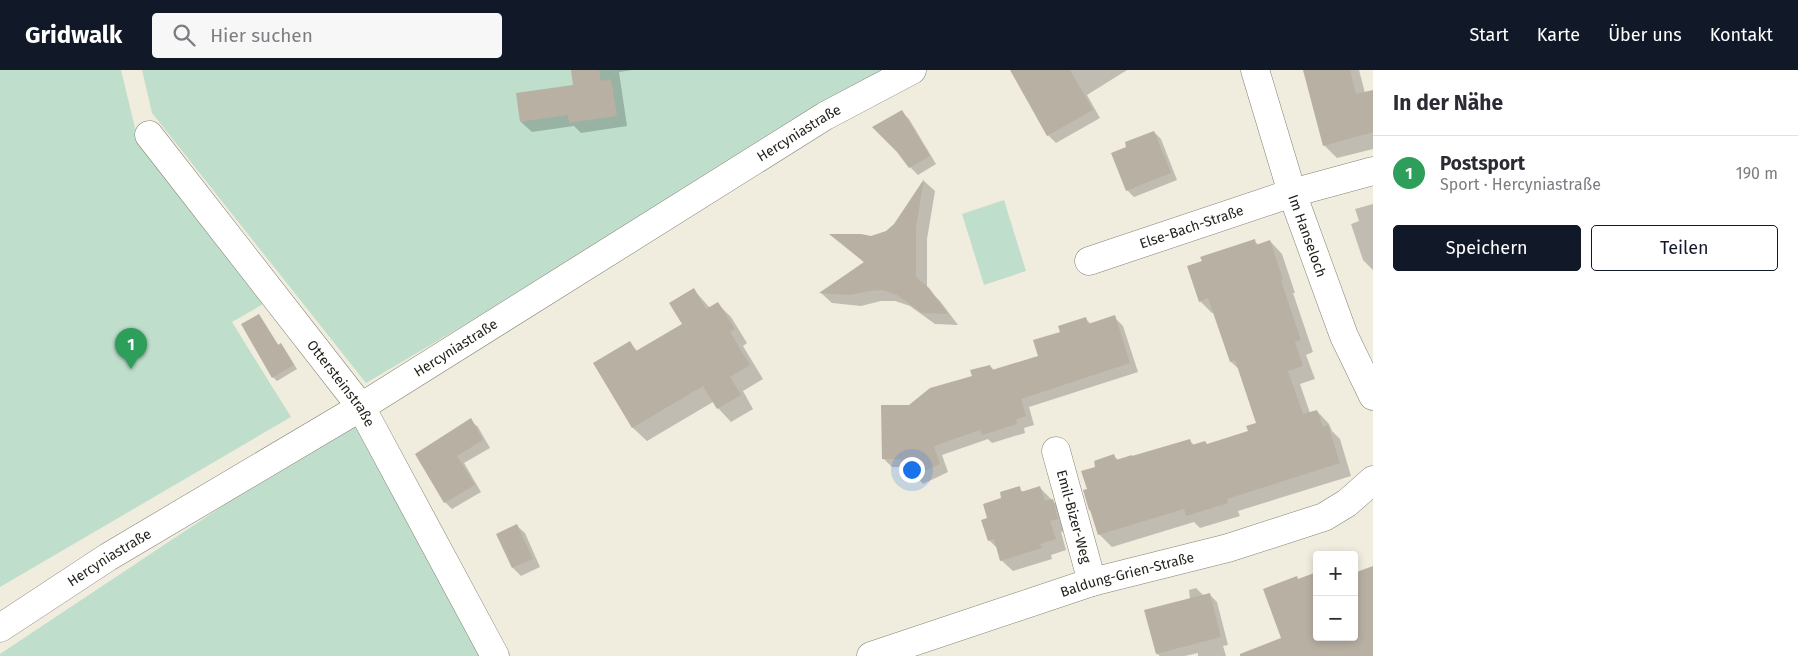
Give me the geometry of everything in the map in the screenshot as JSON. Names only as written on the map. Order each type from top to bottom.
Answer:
[{"type":"street","name":"Hercyniastraße","points":[[0,628],[108,557],[361,408],[826,116],[912,70]]},
{"type":"street","name":"Im Hanseloch","points":[[1255,70],[1292,193],[1344,336],[1373,396]]},
{"type":"street","name":"Ottersteinstraße","points":[[149,135],[361,408],[495,656]]},
{"type":"street","name":"Else-Bach-Straße","points":[[1089,261],[1292,193],[1373,170]]},
{"type":"street","name":"Emil-Bizer-Weg","points":[[1056,451],[1092,582]]},
{"type":"street","name":"Baldung-Grien-Straße","points":[[871,656],[1092,582],[1228,548],[1324,517],[1348,503],[1373,480]]},
{"type":"green space","points":[[0,70],[121,70],[137,136],[265,303],[232,322],[291,417],[0,587]]},
{"type":"green space","points":[[142,70],[896,70],[366,383],[152,113]]},
{"type":"green space","points":[[1004,200],[1026,271],[984,285],[962,214]]},
{"type":"green space","points":[[358,416],[485,656],[0,656],[0,654]]},
{"type":"building","points":[[571,70],[599,70],[601,81],[611,79],[617,116],[569,123],[568,115],[520,122],[516,93],[573,85]]},
{"type":"building","points":[[1010,70],[1070,70],[1093,110],[1047,136]]},
{"type":"building","points":[[1303,70],[1350,70],[1356,94],[1373,90],[1373,132],[1323,146]]},
{"type":"building","points":[[902,110],[930,156],[909,168],[897,152],[872,127]]},
{"type":"building","points":[[1154,131],[1171,173],[1126,191],[1111,153],[1126,147],[1125,142]]},
{"type":"building","points":[[924,179],[916,227],[916,277],[929,288],[948,314],[922,313],[897,295],[883,290],[850,295],[819,293],[864,262],[829,234],[861,234],[871,236],[886,231],[894,224]]},
{"type":"building","points":[[1255,239],[1256,245],[1270,240],[1283,280],[1281,281],[1301,340],[1295,342],[1303,366],[1288,371],[1303,414],[1317,410],[1323,427],[1328,425],[1340,463],[1227,499],[1228,503],[1186,516],[1184,509],[1098,535],[1083,490],[1087,489],[1081,471],[1095,467],[1094,461],[1114,454],[1116,460],[1190,439],[1192,445],[1205,441],[1207,444],[1248,431],[1246,426],[1256,423],[1235,360],[1230,362],[1208,298],[1199,302],[1187,266],[1202,261],[1200,257]]},
{"type":"building","points":[[694,288],[706,309],[718,302],[735,329],[730,332],[750,365],[730,377],[741,395],[717,409],[703,386],[632,428],[593,363],[630,341],[636,351],[682,324],[669,303]]},
{"type":"building","points":[[259,314],[278,345],[281,343],[294,365],[272,378],[241,324]]},
{"type":"building","points":[[1115,315],[1130,363],[1021,399],[1026,416],[1016,419],[1017,424],[982,435],[980,430],[934,446],[940,464],[913,476],[901,463],[901,459],[882,459],[881,405],[909,405],[930,388],[972,376],[970,370],[990,365],[992,370],[1038,356],[1033,340],[1060,332],[1058,326],[1086,317],[1088,324]]},
{"type":"building","points":[[471,418],[483,440],[457,456],[475,485],[444,503],[415,454]]},
{"type":"building","points":[[1020,486],[1021,492],[1040,486],[1045,501],[1053,499],[1058,519],[1050,521],[1056,539],[1040,544],[1042,548],[1000,561],[994,539],[988,541],[981,520],[987,518],[983,504],[1001,498],[1000,492]]},
{"type":"building","points":[[517,524],[533,559],[512,568],[496,534]]},
{"type":"building","points":[[1373,566],[1373,656],[1240,656],[1240,654],[1281,638],[1263,589],[1297,576],[1298,579],[1313,573],[1313,641],[1358,641],[1358,572]]},
{"type":"building","points":[[1210,593],[1221,637],[1156,654],[1144,610]]},
{"type":"place","name":"Postsport","points":[[131,369]]}]
